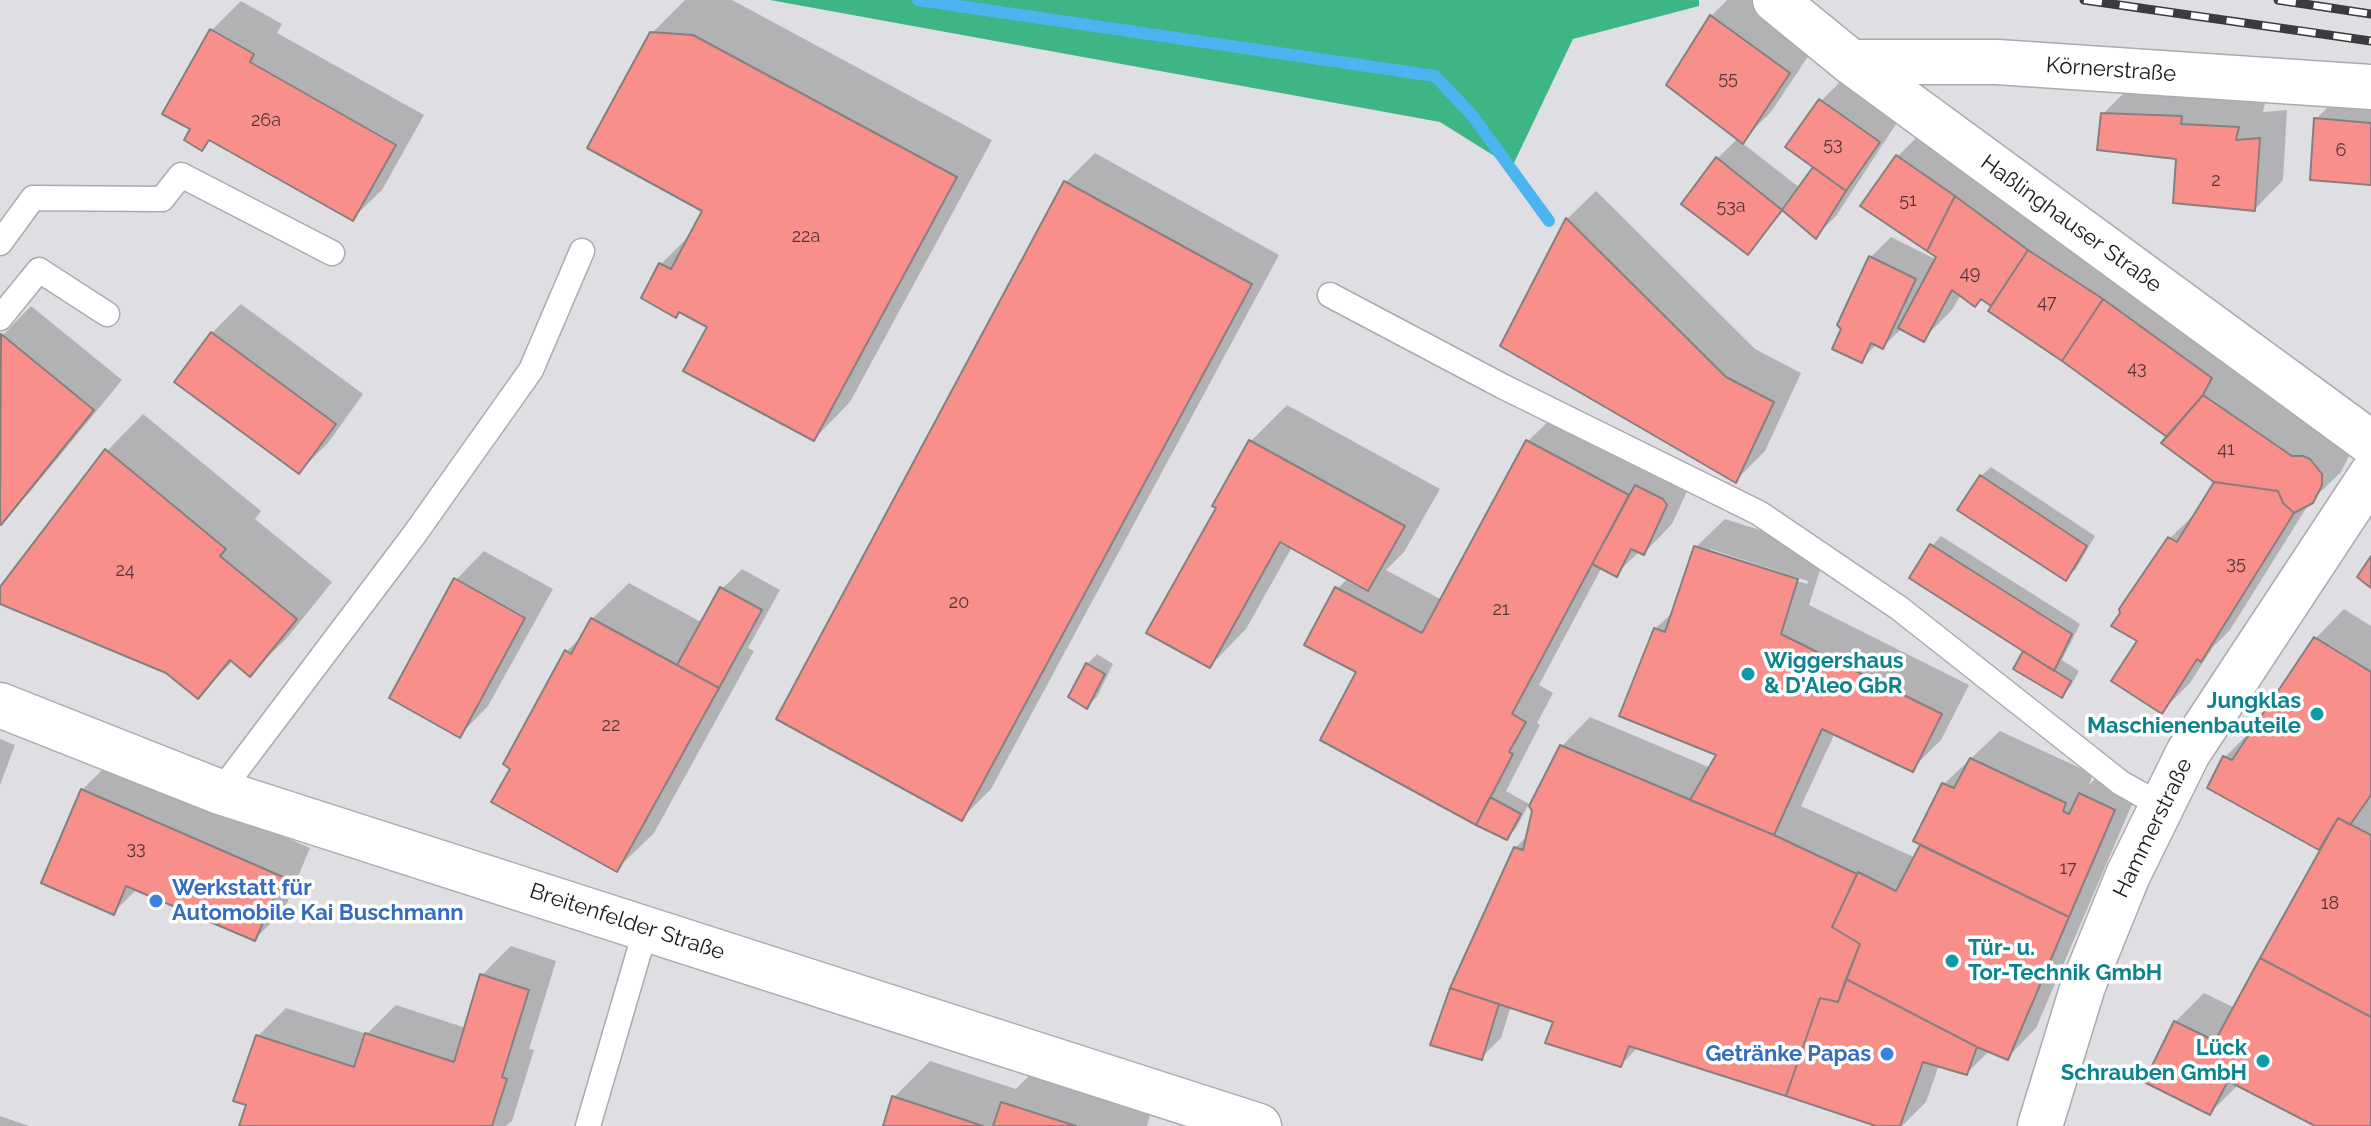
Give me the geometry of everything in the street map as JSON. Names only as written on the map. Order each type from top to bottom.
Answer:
[{"type":"street","name":"Haßlinghauser Straße","points":[[1775,0],[1851,62],[2371,443]]},
{"type":"street","name":"Körnerstraße","points":[[1851,62],[1997,62],[2371,87]]},
{"type":"street","name":"Hammerstraße","points":[[2040,1126],[2083,986],[2128,875],[2188,753],[2371,475]]},
{"type":"street","name":"Breitenfelder Straße","points":[[0,705],[220,792],[1259,1126]]},
{"type":"lane","points":[[0,243],[33,198],[162,199],[181,175],[332,253]]},
{"type":"lane","points":[[220,792],[414,535],[531,370],[582,251]]},
{"type":"lane","points":[[0,318],[39,270],[107,314]]},
{"type":"lane","points":[[1330,295],[1488,379],[1759,513],[1899,608],[2121,783],[2162,806]]},
{"type":"lane","points":[[588,1126],[646,928]]},
{"type":"green space","points":[[770,0],[1699,0],[1699,6],[1573,39],[1512,167],[1440,122]]},
{"type":"building","points":[[1710,15],[1790,73],[1743,144],[1666,85]]},
{"type":"building","points":[[210,29],[254,54],[250,62],[396,145],[353,221],[209,140],[202,151],[184,140],[190,129],[162,114]]},
{"type":"building","points":[[650,32],[693,35],[957,177],[814,441],[683,371],[707,327],[679,312],[676,318],[641,298],[659,263],[671,269],[702,211],[587,148]]},
{"type":"building","points":[[1819,99],[1880,142],[1846,191],[1785,147]]},
{"type":"building","points":[[2101,113],[2182,116],[2181,124],[2239,127],[2236,140],[2260,138],[2255,211],[2173,203],[2176,159],[2097,150]]},
{"type":"building","points":[[2314,118],[2371,123],[2371,185],[2310,180]]},
{"type":"building","points":[[1896,155],[1955,196],[1927,251],[1860,206]]},
{"type":"building","points":[[1716,157],[1782,210],[1748,255],[1681,204]]},
{"type":"building","points":[[1813,167],[1846,191],[1816,239],[1782,210]]},
{"type":"building","points":[[1064,181],[1252,284],[962,821],[776,719]]},
{"type":"building","points":[[1955,196],[2028,250],[1991,306],[1981,299],[1975,307],[1952,290],[1924,342],[1898,328],[1936,257],[1927,251]]},
{"type":"building","points":[[1566,218],[1726,377],[1774,402],[1736,483],[1500,346]]},
{"type":"building","points":[[2028,250],[2103,299],[2062,361],[1988,311]]},
{"type":"building","points":[[1869,256],[1916,279],[1883,349],[1871,343],[1862,363],[1832,349],[1841,329],[1837,325]]},
{"type":"building","points":[[2103,299],[2212,378],[2203,395],[2167,437],[2062,361]]},
{"type":"building","points":[[211,332],[336,424],[299,474],[174,382]]},
{"type":"building","points":[[1,334],[94,410],[1,525],[0,524]]},
{"type":"building","points":[[2203,395],[2292,456],[2310,459],[2322,474],[2322,485],[2313,503],[2294,513],[2283,503],[2278,491],[2214,482],[2161,443]]},
{"type":"building","points":[[1249,440],[1405,526],[1368,591],[1280,542],[1210,668],[1146,633],[1216,508],[1212,506]]},
{"type":"building","points":[[1526,440],[1629,495],[1512,714],[1526,722],[1476,825],[1320,740],[1356,672],[1304,645],[1335,587],[1422,633]]},
{"type":"building","points":[[105,449],[226,549],[220,556],[297,619],[250,677],[230,660],[198,699],[166,673],[0,604],[0,587]]},
{"type":"building","points":[[1980,475],[2087,546],[2066,581],[1957,510]]},
{"type":"building","points":[[2214,482],[2278,491],[2283,503],[2294,513],[2201,662],[2197,659],[2162,714],[2111,681],[2137,641],[2111,626],[2120,613],[2119,609],[2168,537],[2177,542]]},
{"type":"building","points":[[1635,485],[1663,499],[1667,505],[1644,555],[1631,549],[1617,577],[1592,564]]},
{"type":"building","points":[[1930,544],[2072,634],[2054,671],[1909,578]]},
{"type":"building","name":"Wiggershaus & D'Aleo GbR","points":[[1694,546],[1798,579],[1781,634],[1942,714],[1913,772],[1822,729],[1774,835],[1690,800],[1716,755],[1619,716],[1654,628],[1665,632]]},
{"type":"building","points":[[2371,556],[2371,588],[2357,577]]},
{"type":"building","points":[[454,578],[525,618],[460,738],[389,698]]},
{"type":"building","points":[[720,587],[762,610],[719,688],[677,665]]},
{"type":"building","points":[[591,618],[719,688],[617,872],[491,802],[510,769],[503,764],[565,650],[571,654]]},
{"type":"building","name":"Jungklas Maschienenbauteile","points":[[2314,637],[2371,672],[2371,795],[2350,825],[2338,818],[2319,850],[2207,788],[2223,756],[2232,760]]},
{"type":"building","points":[[2023,651],[2071,681],[2062,698],[2013,669]]},
{"type":"building","points":[[1086,663],[1105,674],[1087,709],[1068,697]]},
{"type":"building","points":[[1560,745],[1774,835],[1857,874],[1832,927],[1860,944],[1838,1002],[1820,998],[1786,1096],[1629,1046],[1621,1067],[1545,1043],[1553,1022],[1450,988],[1514,847],[1523,850],[1532,811],[1529,806]]},
{"type":"building","points":[[1970,758],[2066,803],[2063,811],[2069,814],[2079,793],[2115,810],[2069,917],[1913,841],[1942,783],[1954,788]]},
{"type":"building","points":[[81,789],[283,877],[255,941],[126,886],[114,915],[41,883]]},
{"type":"building","points":[[1490,797],[1521,814],[1507,840],[1476,825]]},
{"type":"building","points":[[2338,818],[2371,835],[2371,1017],[2260,958]]},
{"type":"building","name":"Tür- u. Tor-Technik GmbH","points":[[1920,845],[2069,917],[2008,1060],[1846,979],[1860,944],[1832,927],[1858,872],[1896,891]]},
{"type":"building","name":"Lück Schrauben GmbH","points":[[2260,958],[2371,1017],[2371,1126],[2315,1126],[2228,1081],[2210,1115],[2144,1082],[2174,1021],[2215,1041]]},
{"type":"building","points":[[480,974],[529,990],[502,1077],[507,1079],[492,1126],[239,1126],[246,1105],[233,1101],[256,1035],[354,1067],[365,1033],[454,1062]]},
{"type":"building","name":"Getränke Papas","points":[[1846,979],[1977,1047],[1967,1075],[1923,1062],[1900,1126],[1876,1126],[1786,1096],[1820,998],[1838,1002]]},
{"type":"building","points":[[1450,988],[1499,1004],[1482,1060],[1430,1045]]},
{"type":"building","points":[[892,1096],[983,1126],[883,1126]]},
{"type":"building","points":[[1001,1102],[1076,1126],[993,1126]]},
{"type":"waterway","points":[[918,0],[1435,76],[1471,114],[1549,221]]},
{"type":"railway","points":[[2084,0],[2371,41]]},
{"type":"railway","points":[[2278,0],[2371,14]]},
{"type":"place","name":"Wiggershaus & D'Aleo GbR","points":[[1748,674]]},
{"type":"place","name":"Jungklas Maschienenbauteile","points":[[2317,714]]},
{"type":"place","name":"Werkstatt für Automobile Kai Buschmann","points":[[156,901]]},
{"type":"place","name":"Tür- u. Tor-Technik GmbH","points":[[1952,961]]},
{"type":"place","name":"Getränke Papas","points":[[1887,1054]]},
{"type":"place","name":"Lück Schrauben GmbH","points":[[2263,1061]]}]
